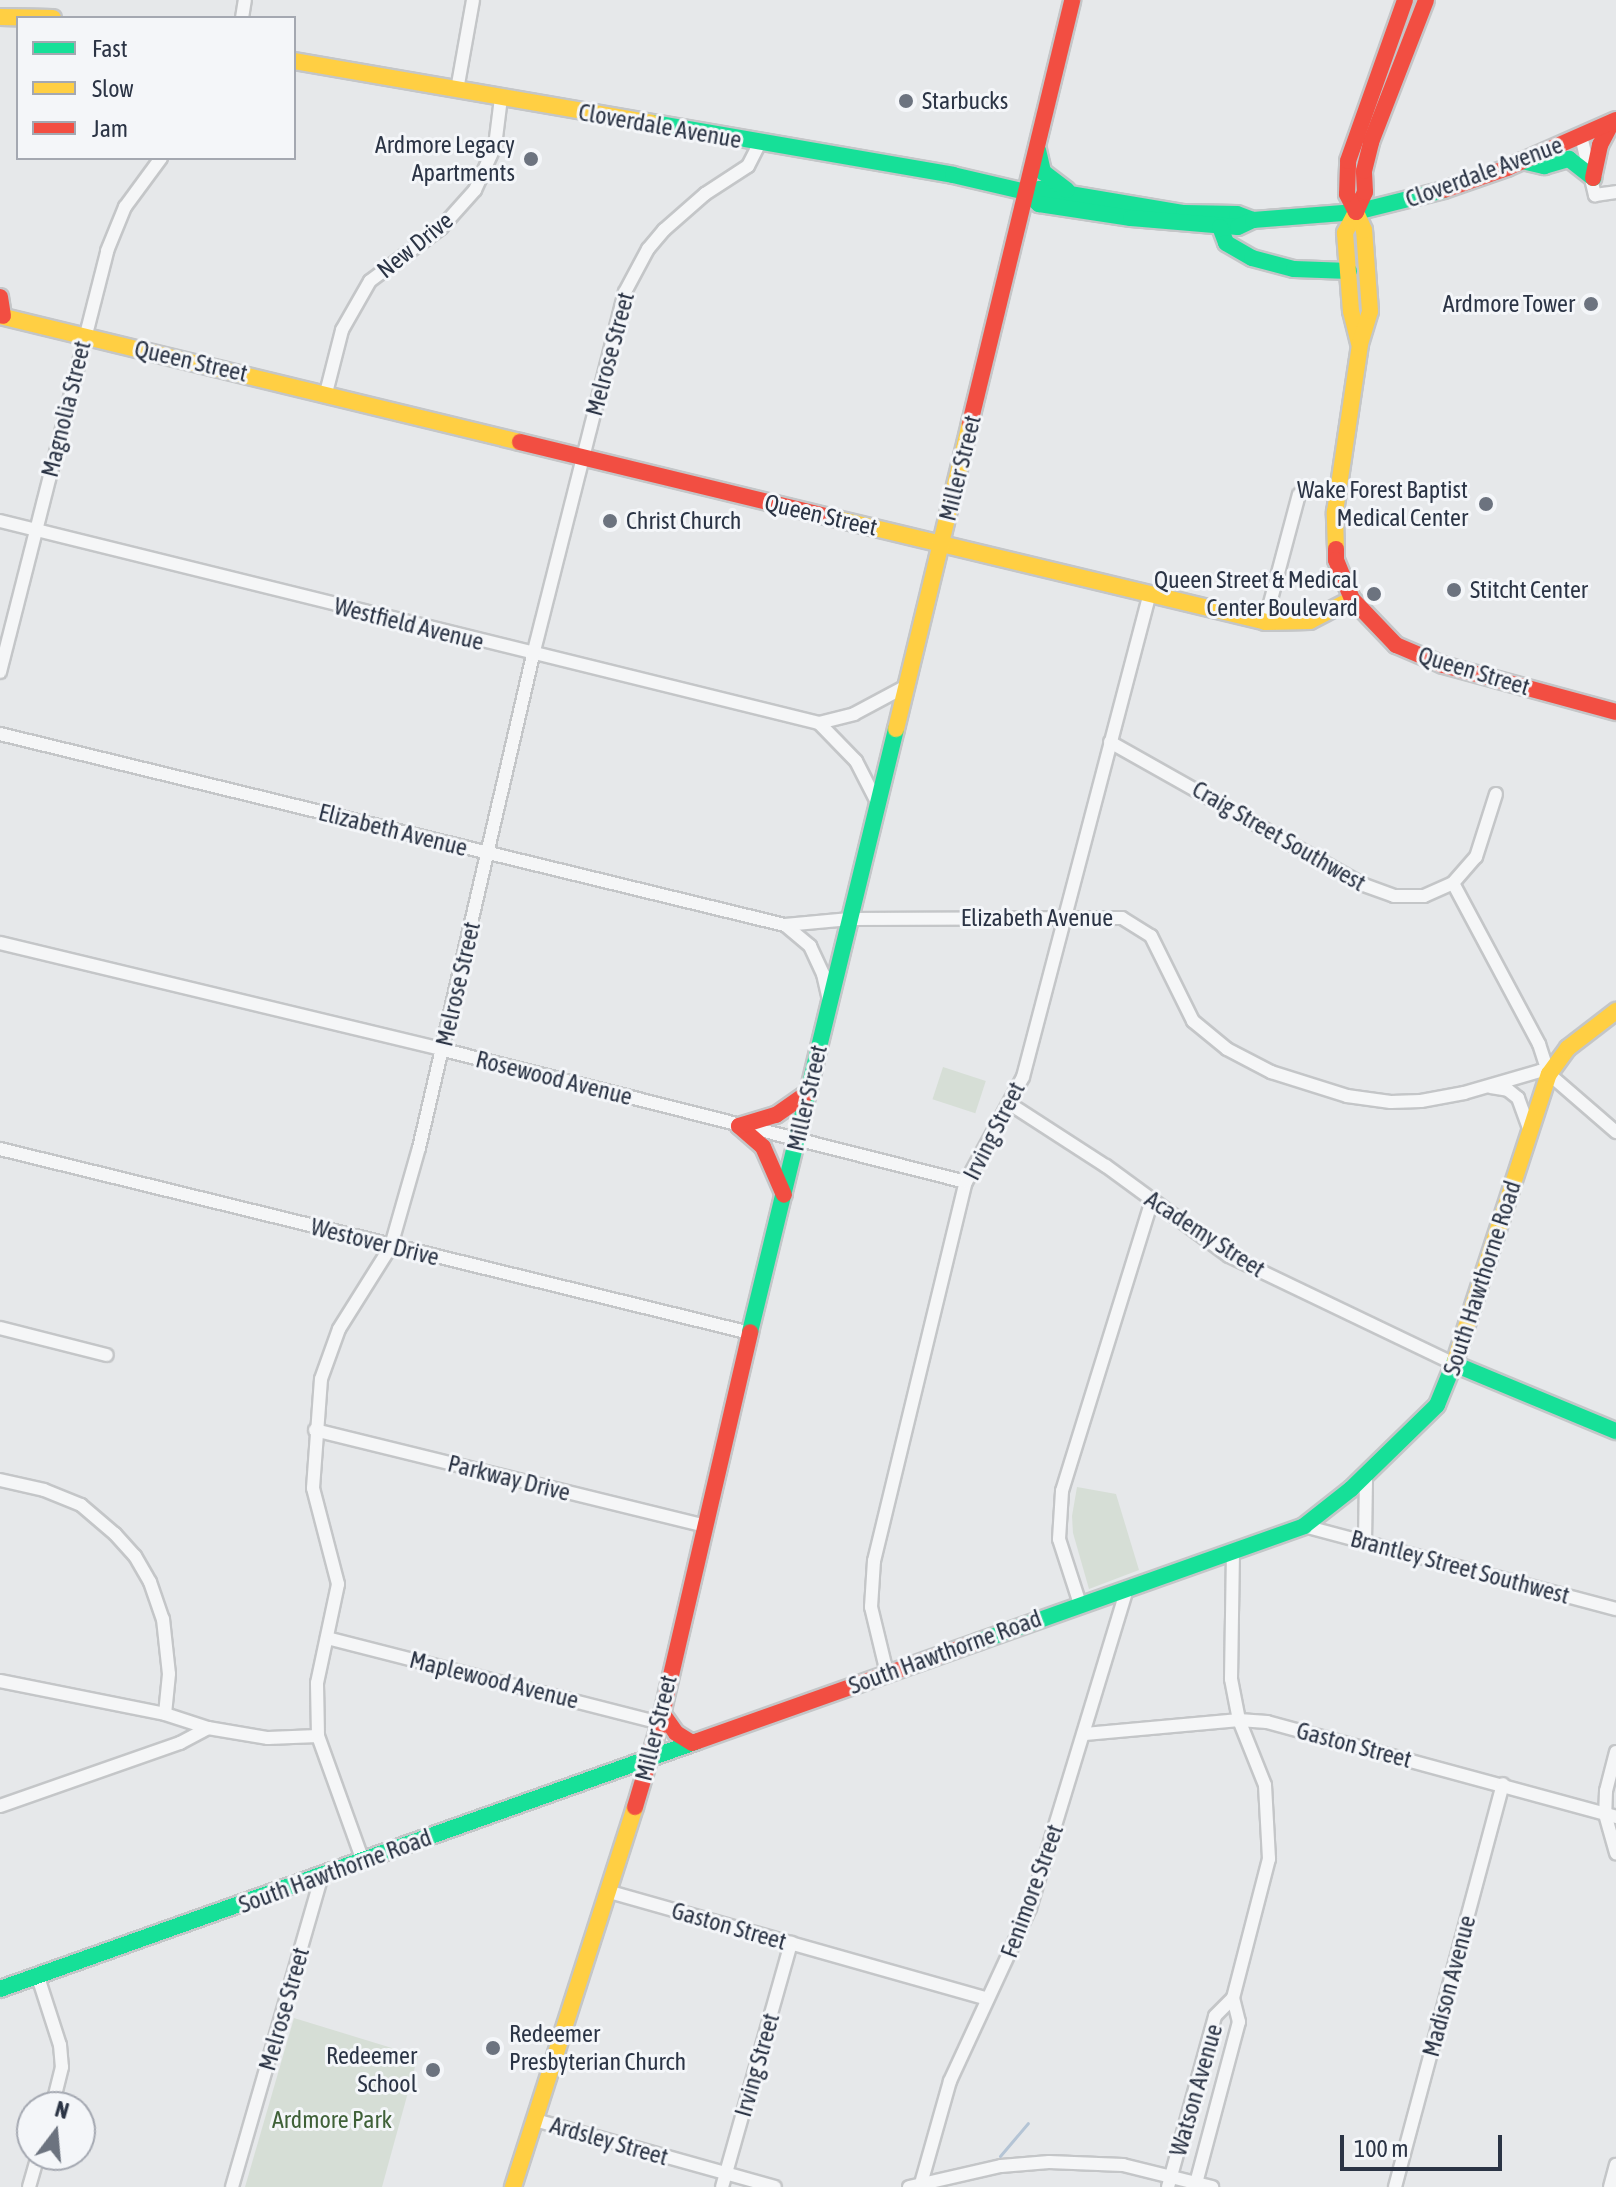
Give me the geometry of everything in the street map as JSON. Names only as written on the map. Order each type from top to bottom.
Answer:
[{"type":"main road","name":"Miller Street","points":[[513,2187],[651,1758],[703,1525],[1072,0]]},
{"type":"main road","points":[[1352,599],[1336,560],[1335,512],[1360,344],[1370,311],[1370,292],[1364,230],[1347,194],[1348,161],[1405,0]]},
{"type":"main road","points":[[1360,344],[1351,311],[1345,233],[1365,192],[1364,171],[1371,142],[1426,0]]},
{"type":"main road","name":"Cloverdale Avenue","points":[[296,61],[963,177],[1026,192],[1040,189],[1184,213],[1237,214],[1253,220]]},
{"type":"main road","name":"Cloverdale Avenue","points":[[1026,192],[1039,204],[1238,227],[1253,220],[1356,212],[1428,196],[1522,161],[1614,121]]},
{"type":"main road","points":[[1593,178],[1600,145],[1614,121]]},
{"type":"main road","points":[[1037,141],[1043,172],[1071,193]]},
{"type":"main road","points":[[1522,161],[1544,166],[1569,159],[1588,170],[1593,178]]},
{"type":"main road","points":[[1220,227],[1222,237],[1230,247],[1252,258],[1294,269],[1349,271]]},
{"type":"main road","points":[[0,297],[2,316]]},
{"type":"main road","name":"Queen Street","points":[[2,316],[1265,622],[1286,624],[1310,621],[1352,599],[1396,645],[1443,665],[1616,712]]},
{"type":"main road","name":"South Hawthorne Road","points":[[0,1989],[1304,1526],[1366,1475],[1429,1415],[1444,1391],[1549,1074],[1568,1048],[1616,1011]]},
{"type":"main road","points":[[739,1126],[776,1115],[809,1092]]},
{"type":"main road","points":[[739,1126],[763,1147],[784,1195]]},
{"type":"main road","points":[[1454,1364],[1616,1431]]},
{"type":"main road","points":[[661,1718],[692,1743]]},
{"type":"main road","points":[[610,1773],[639,1795]]},
{"type":"street","points":[[457,90],[473,0]]},
{"type":"street","name":"New Drive","points":[[326,393],[342,330],[370,281],[441,228],[475,190],[495,146],[501,98]]},
{"type":"street","points":[[1581,136],[1595,195],[1616,192]]},
{"type":"street","name":"Melrose Street","points":[[363,1861],[318,1736],[317,1683],[338,1584],[313,1488],[321,1379],[329,1353],[352,1306],[391,1246],[444,1050],[533,655],[617,317],[638,266],[682,213],[748,166],[760,142]]},
{"type":"street","name":"Magnolia Street","points":[[0,672],[84,335],[114,233],[138,187],[159,160]]},
{"type":"street","points":[[1265,622],[1299,494]]},
{"type":"street","name":"Westfield Avenue","points":[[0,521],[533,655],[819,723],[854,714],[908,685]]},
{"type":"street","name":"Irving Street","points":[[887,1673],[871,1607],[874,1561],[966,1182],[1023,1077],[1150,593]]},
{"type":"street","points":[[819,723],[856,761],[878,805]]},
{"type":"street","name":"Elizabeth Avenue","points":[[0,734],[785,925],[850,919],[1112,916],[1144,929],[1159,949],[1193,1021],[1227,1049],[1271,1072],[1371,1101],[1421,1101],[1540,1071],[1549,1074]]},
{"type":"street","name":"Craig Street Southwest","points":[[1110,742],[1381,893],[1414,898],[1453,883]]},
{"type":"street","points":[[1496,794],[1476,857],[1453,883],[1539,1044],[1549,1074],[1616,1132]]},
{"type":"street","points":[[785,925],[810,946],[823,974],[830,1002]]},
{"type":"street","name":"Rosewood Avenue","points":[[0,943],[444,1050],[966,1182]]},
{"type":"street","points":[[1488,1086],[1508,1090],[1518,1098],[1530,1132]]},
{"type":"street","name":"Academy Street","points":[[1010,1104],[1229,1256],[1454,1364]]},
{"type":"street","name":"Westover Drive","points":[[0,1149],[750,1333]]},
{"type":"street","points":[[1080,1604],[1059,1539],[1062,1491],[1152,1201]]},
{"type":"street","points":[[0,1328],[107,1355]]},
{"type":"street","name":"Parkway Drive","points":[[315,1430],[703,1525]]},
{"type":"street","points":[[1365,1542],[1366,1475]]},
{"type":"street","points":[[0,1480],[44,1490],[81,1505],[135,1556],[150,1582],[163,1619],[169,1674],[165,1714]]},
{"type":"street","name":"Brantley Street Southwest","points":[[1304,1526],[1616,1609]]},
{"type":"street","name":"Watson Avenue","points":[[1170,2182],[1215,2016],[1233,1998],[1267,1879],[1270,1834],[1265,1785],[1239,1720],[1230,1663],[1233,1552]]},
{"type":"street","name":"Fenimore Street","points":[[916,2186],[944,2097],[1029,1913],[1127,1588]]},
{"type":"street","name":"Maplewood Avenue","points":[[327,1638],[661,1718]]},
{"type":"street","points":[[0,1681],[165,1714],[208,1728],[268,1738],[318,1736]]},
{"type":"street","name":"Gaston Street","points":[[1085,1734],[1239,1720],[1267,1722],[1503,1784],[1610,1816]]},
{"type":"street","points":[[0,1806],[180,1743],[208,1728]]},
{"type":"street","points":[[1616,1752],[1606,1791],[1616,1853]]},
{"type":"street","name":"Madison Avenue","points":[[1395,2187],[1503,1784]]},
{"type":"street","name":"Melrose Street","points":[[232,2187],[322,1876]]},
{"type":"street","name":"Gaston Street","points":[[610,1892],[987,1999]]},
{"type":"street","name":"Irving Street","points":[[724,2181],[791,1943]]},
{"type":"street","points":[[38,1977],[60,2045],[62,2067],[56,2091]]},
{"type":"street","name":"Watson Avenue","points":[[1196,2186],[1239,2022],[1233,1998]]},
{"type":"street","name":"Ardsley Street","points":[[535,2120],[724,2181],[775,2187]]},
{"type":"street","points":[[916,2186],[1001,2166],[1049,2162],[1123,2165],[1170,2182],[1212,2187]]},
{"type":"street","points":[[1610,2187],[1616,2165]]},
{"type":"green space","points":[[943,1067],[986,1081],[975,1113],[932,1099]]},
{"type":"green space","points":[[1077,1487],[1116,1494],[1139,1570],[1089,1589],[1073,1533],[1072,1516]]},
{"type":"green space","name":"Ardmore Park","points":[[294,2018],[418,2056],[382,2187],[245,2187]]},
{"type":"waterway","points":[[1000,2156],[1028,2123]]},
{"type":"traffic: fast","points":[[653,123],[953,175],[1026,192],[1040,189],[1184,213],[1237,214],[1253,220]]},
{"type":"traffic: fast","points":[[1038,150],[1043,172],[1067,190]]},
{"type":"traffic: fast","points":[[1522,161],[1544,166],[1569,159],[1593,178]]},
{"type":"traffic: fast","points":[[1026,192],[1039,204],[1131,218],[1238,227],[1253,220],[1356,212],[1444,190]]},
{"type":"traffic: fast","points":[[1220,227],[1226,243],[1252,258],[1294,269],[1349,271]]},
{"type":"traffic: fast","points":[[750,1332],[896,729]]},
{"type":"traffic: fast","points":[[980,1641],[1304,1526],[1351,1489],[1437,1405],[1455,1361]]},
{"type":"traffic: fast","points":[[1454,1364],[1616,1431]]},
{"type":"traffic: fast","points":[[0,1989],[695,1742]]},
{"type":"traffic: slow","points":[[0,17],[16,17]]},
{"type":"traffic: slow","points":[[296,61],[653,123]]},
{"type":"traffic: slow","points":[[1336,549],[1335,512],[1360,344],[1370,311],[1364,230],[1356,212]]},
{"type":"traffic: slow","points":[[1356,212],[1345,233],[1351,311],[1359,343]]},
{"type":"traffic: slow","points":[[0,316],[520,442]]},
{"type":"traffic: slow","points":[[896,729],[970,423]]},
{"type":"traffic: slow","points":[[829,517],[1265,622],[1310,621],[1352,599]]},
{"type":"traffic: slow","points":[[1455,1361],[1549,1074],[1568,1048],[1616,1011]]},
{"type":"traffic: slow","points":[[513,2187],[635,1807]]},
{"type":"traffic: jam","points":[[970,423],[1072,0]]},
{"type":"traffic: jam","points":[[1356,212],[1347,194],[1348,161],[1405,0]]},
{"type":"traffic: jam","points":[[1356,212],[1365,192],[1364,171],[1371,142],[1426,0]]},
{"type":"traffic: jam","points":[[1444,190],[1507,168],[1616,120]]},
{"type":"traffic: jam","points":[[1593,178],[1600,145],[1612,122]]},
{"type":"traffic: jam","points":[[0,297],[3,316]]},
{"type":"traffic: jam","points":[[520,442],[829,517]]},
{"type":"traffic: jam","points":[[1336,549],[1336,560],[1352,599],[1396,645],[1443,665],[1616,712]]},
{"type":"traffic: jam","points":[[739,1126],[776,1115],[809,1092]]},
{"type":"traffic: jam","points":[[739,1126],[763,1147],[784,1195]]},
{"type":"traffic: jam","points":[[635,1807],[660,1723],[750,1332]]},
{"type":"traffic: jam","points":[[695,1742],[980,1641]]},
{"type":"traffic: jam","points":[[662,1713],[676,1733],[692,1743]]},
{"type":"place","name":"Starbucks","points":[[906,101]]},
{"type":"place","name":"Ardmore Legacy Apartments","points":[[531,159]]},
{"type":"place","name":"Ardmore Tower","points":[[1591,304]]},
{"type":"place","name":"Wake Forest Baptist Medical Center","points":[[1486,504]]},
{"type":"place","name":"Christ Church","points":[[610,521]]},
{"type":"place","name":"Stitcht Center","points":[[1454,590]]},
{"type":"place","name":"Queen Street & Medical Center Boulevard","points":[[1374,594]]},
{"type":"place","name":"Redeemer Presbyterian Church","points":[[493,2048]]},
{"type":"place","name":"Redeemer School","points":[[433,2070]]}]
